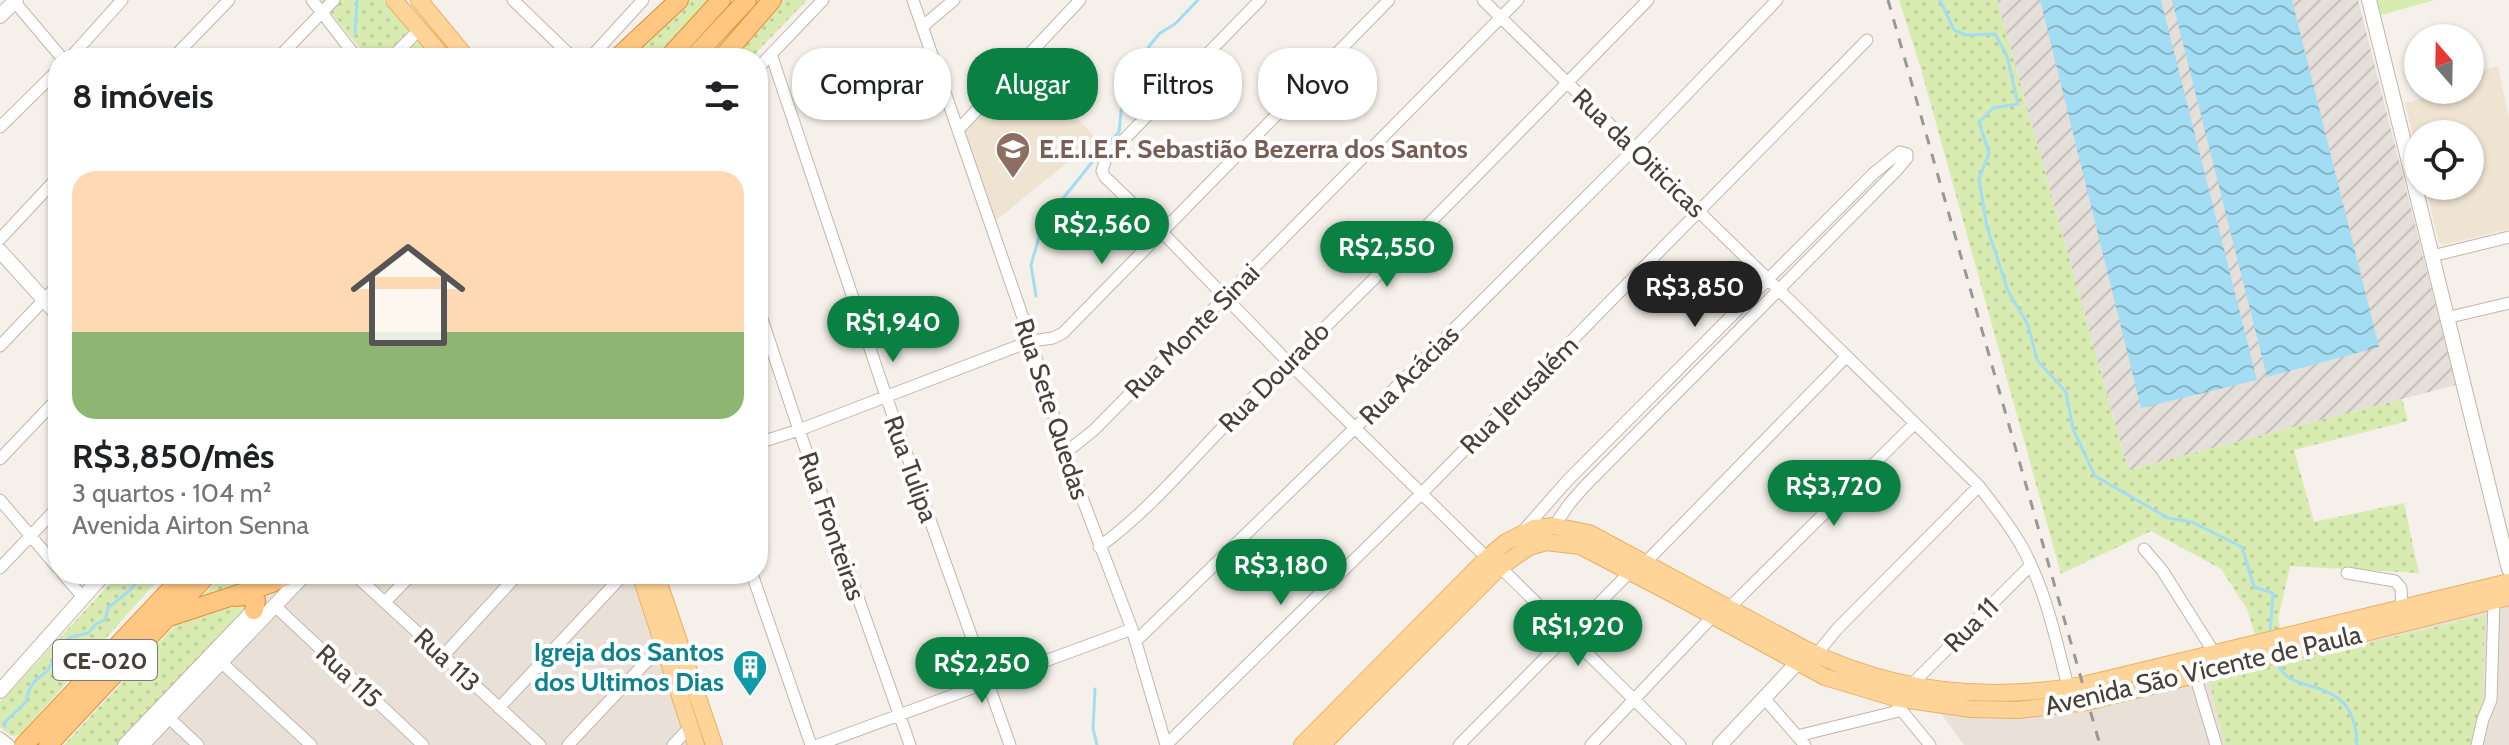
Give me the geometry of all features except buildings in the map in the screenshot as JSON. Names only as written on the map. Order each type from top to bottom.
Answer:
[{"type":"highway","points":[[628,48],[679,0]]},
{"type":"highway","points":[[677,48],[721,0]]},
{"type":"highway","points":[[702,48],[747,0]]},
{"type":"highway","points":[[731,48],[772,0]]},
{"type":"highway","points":[[103,662],[128,623],[162,584]]},
{"type":"highway","name":"CE-020","points":[[24,745],[176,584]]},
{"type":"highway","name":"CE-020","points":[[48,745],[199,584]]},
{"type":"highway","points":[[169,617],[262,584]]},
{"type":"highway","points":[[206,604],[252,595],[256,600],[254,610]]},
{"type":"main road","points":[[394,0],[436,48]]},
{"type":"main road","points":[[419,0],[459,48]]},
{"type":"main road","points":[[1302,745],[1523,532],[1554,526]]},
{"type":"main road","name":"Avenida São Vicente de Paula","points":[[1554,526],[1589,533],[1646,562],[1712,617],[1825,677],[1897,704],[2018,710],[2087,702],[2195,675],[2257,652],[2377,622],[2501,598]]},
{"type":"main road","name":"Avenida São Vicente de Paula","points":[[1493,562],[1546,542],[1580,546],[1629,573],[1730,607],[1816,655],[1911,685],[1971,694],[2068,687],[2215,654],[2257,652]]},
{"type":"main road","points":[[1322,745],[1493,562]]},
{"type":"main road","name":"Avenida São Vicente de Paula","points":[[2377,622],[2402,607],[2509,582]]},
{"type":"main road","points":[[643,584],[696,745]]},
{"type":"main road","points":[[659,584],[714,745]]},
{"type":"street","points":[[0,16],[15,0],[54,48]]},
{"type":"street","points":[[79,48],[122,0]]},
{"type":"street","points":[[183,48],[229,0]]},
{"type":"street","points":[[312,0],[349,48]]},
{"type":"street","points":[[287,48],[334,0]]},
{"type":"street","points":[[513,0],[563,48]]},
{"type":"street","points":[[599,48],[643,0]]},
{"type":"street","points":[[768,57],[823,0]]},
{"type":"street","name":"Rua Sete Quedas","points":[[913,0],[1031,341],[1065,453],[1132,629],[1166,745]]},
{"type":"street","points":[[922,27],[954,0]]},
{"type":"street","points":[[959,129],[1080,0]]},
{"type":"street","points":[[1260,0],[1106,158],[1102,168],[1105,177],[1421,494],[1569,634],[1680,745]]},
{"type":"street","points":[[768,440],[1031,341],[1053,338],[1063,333],[1389,0]]},
{"type":"street","name":"Rua da Oiticicas","points":[[1483,0],[1979,486],[2007,523],[2031,565],[2051,621],[2068,687]]},
{"type":"street","name":"Rua Monte Sinai","points":[[1065,453],[1094,430],[1518,0]]},
{"type":"street","name":"Rua Dourado","points":[[1099,547],[1116,535],[1168,485],[1648,0]]},
{"type":"street","name":"Rua Acácias","points":[[1136,641],[1634,149],[1777,0]]},
{"type":"street","points":[[2369,0],[2509,569]]},
{"type":"street","points":[[401,48],[420,29]]},
{"type":"street","name":"Rua Jerusalém","points":[[1166,745],[1421,494],[1867,40]]},
{"type":"street","name":"Rua Tulipa","points":[[771,54],[886,396],[1010,745]]},
{"type":"street","points":[[0,127],[48,80]]},
{"type":"street","points":[[1523,532],[1567,481],[1874,173],[1894,154],[1907,154],[1896,171],[1577,495],[1554,526]]},
{"type":"street","points":[[0,239],[48,188]]},
{"type":"street","points":[[2432,256],[2509,237]]},
{"type":"street","points":[[0,251],[48,303]]},
{"type":"street","points":[[0,346],[48,297]]},
{"type":"street","points":[[2446,318],[2509,303]]},
{"type":"street","name":"Rua Fronteiras","points":[[768,337],[910,745]]},
{"type":"street","points":[[1646,562],[1846,357]]},
{"type":"street","points":[[1660,389],[1669,399]]},
{"type":"street","points":[[0,459],[48,409]]},
{"type":"street","points":[[1730,607],[1914,424]]},
{"type":"street","points":[[1816,655],[1837,629],[1979,486]]},
{"type":"street","points":[[0,500],[48,557]]},
{"type":"street","points":[[0,568],[48,517]]},
{"type":"street","points":[[2144,549],[2162,570],[2215,654]]},
{"type":"street","name":"Rua 11","points":[[1911,685],[2031,565]]},
{"type":"street","points":[[1459,745],[1629,573]]},
{"type":"street","points":[[2347,573],[2395,581],[2401,588],[2402,607]]},
{"type":"street","points":[[72,584],[82,596]]},
{"type":"street","points":[[0,691],[94,584]]},
{"type":"street","points":[[125,745],[145,736],[168,717],[296,584]]},
{"type":"street","name":"Rua 113","points":[[365,584],[540,745]]},
{"type":"street","points":[[385,602],[402,584]]},
{"type":"street","points":[[443,656],[509,584]]},
{"type":"street","points":[[499,708],[615,584]]},
{"type":"street","points":[[755,584],[811,745]]},
{"type":"street","points":[[2477,745],[2491,700],[2501,598]]},
{"type":"street","name":"Rua 115","points":[[275,606],[423,745]]},
{"type":"street","points":[[145,736],[254,610]]},
{"type":"street","points":[[1591,745],[1712,617]]},
{"type":"street","points":[[818,745],[1132,629]]},
{"type":"street","points":[[568,745],[663,644]]},
{"type":"street","points":[[221,662],[311,745]]},
{"type":"street","points":[[1720,745],[1797,663]]},
{"type":"street","points":[[2195,675],[2216,745]]},
{"type":"street","points":[[1764,698],[1801,741],[1897,704],[1930,745]]},
{"type":"street","points":[[168,717],[198,745]]},
{"type":"street","points":[[673,745],[690,727]]},
{"type":"street","points":[[0,738],[9,745]]},
{"type":"shaded area","points":[[1997,0],[2358,0],[2404,181],[2404,200],[2409,200],[2456,385],[2128,470]]},
{"type":"shaded area","points":[[2498,66],[2509,119],[2509,229],[2443,245],[2439,242],[2428,200],[2484,200],[2484,120],[2409,120],[2405,104],[2484,104],[2484,70]]},
{"type":"shaded area","name":"E.E.I.E.F. Sebastião Bezerra dos Santos","points":[[971,120],[1078,120],[1097,139],[995,221],[963,129]]},
{"type":"shaded area","points":[[267,584],[659,584],[714,745],[117,745]]},
{"type":"shaded area","points":[[2509,597],[2509,745],[2480,745],[2484,615],[2209,682],[2225,745],[1964,745],[1934,704],[2018,710]]},
{"type":"green space","points":[[320,0],[383,0],[424,48],[360,48]]},
{"type":"green space","points":[[664,0],[807,0],[761,48],[619,48]]},
{"type":"green space","points":[[1899,0],[1997,0],[2128,470],[2402,399],[2408,421],[2294,450],[2314,522],[2404,503],[2419,573],[2290,566],[2278,619],[2288,662],[2485,615],[2480,745],[2225,745],[2209,682],[2265,667],[2247,609],[2221,569],[2151,531],[2061,574],[1921,69]]},
{"type":"green space","points":[[2377,0],[2435,0],[2381,15]]},
{"type":"green space","points":[[110,584],[154,584],[20,735],[11,736],[0,727],[0,702]]},
{"type":"green space","points":[[214,584],[267,584],[117,745],[64,745]]},
{"type":"water","points":[[2040,0],[2161,0],[2257,380],[2141,408]]},
{"type":"water","points":[[2172,0],[2292,0],[2379,347],[2267,377]]},
{"type":"waterway","points":[[355,33],[357,0]]},
{"type":"waterway","points":[[1036,296],[1031,265],[1041,230],[1049,216],[1119,132],[1122,103],[1150,45],[1198,0]]},
{"type":"waterway","points":[[1940,0],[1954,30],[1966,35],[1995,34],[2007,56],[2018,104],[1993,108],[1979,122],[1989,153],[1979,179],[1987,227],[2008,291],[2028,325],[2037,360],[2066,392],[2073,429],[2095,476],[2168,518],[2192,522],[2242,547],[2254,587],[2273,593],[2270,634]]},
{"type":"waterway","points":[[5,727],[5,722],[26,702],[34,682],[48,670],[70,637],[88,633],[105,620],[108,608],[135,584]]},
{"type":"waterway","points":[[2277,661],[2284,673],[2294,680],[2334,695],[2345,705],[2353,721],[2357,745]]},
{"type":"waterway","points":[[1095,689],[1093,729],[1097,745]]},
{"type":"railway","points":[[1888,0],[2100,745]]},
{"type":"place","name":"E.E.I.E.F. Sebastião Bezerra dos Santos","points":[[1013,180]]},
{"type":"place","name":"Igreja dos Santos dos Ultimos Dias","points":[[750,698]]}]
